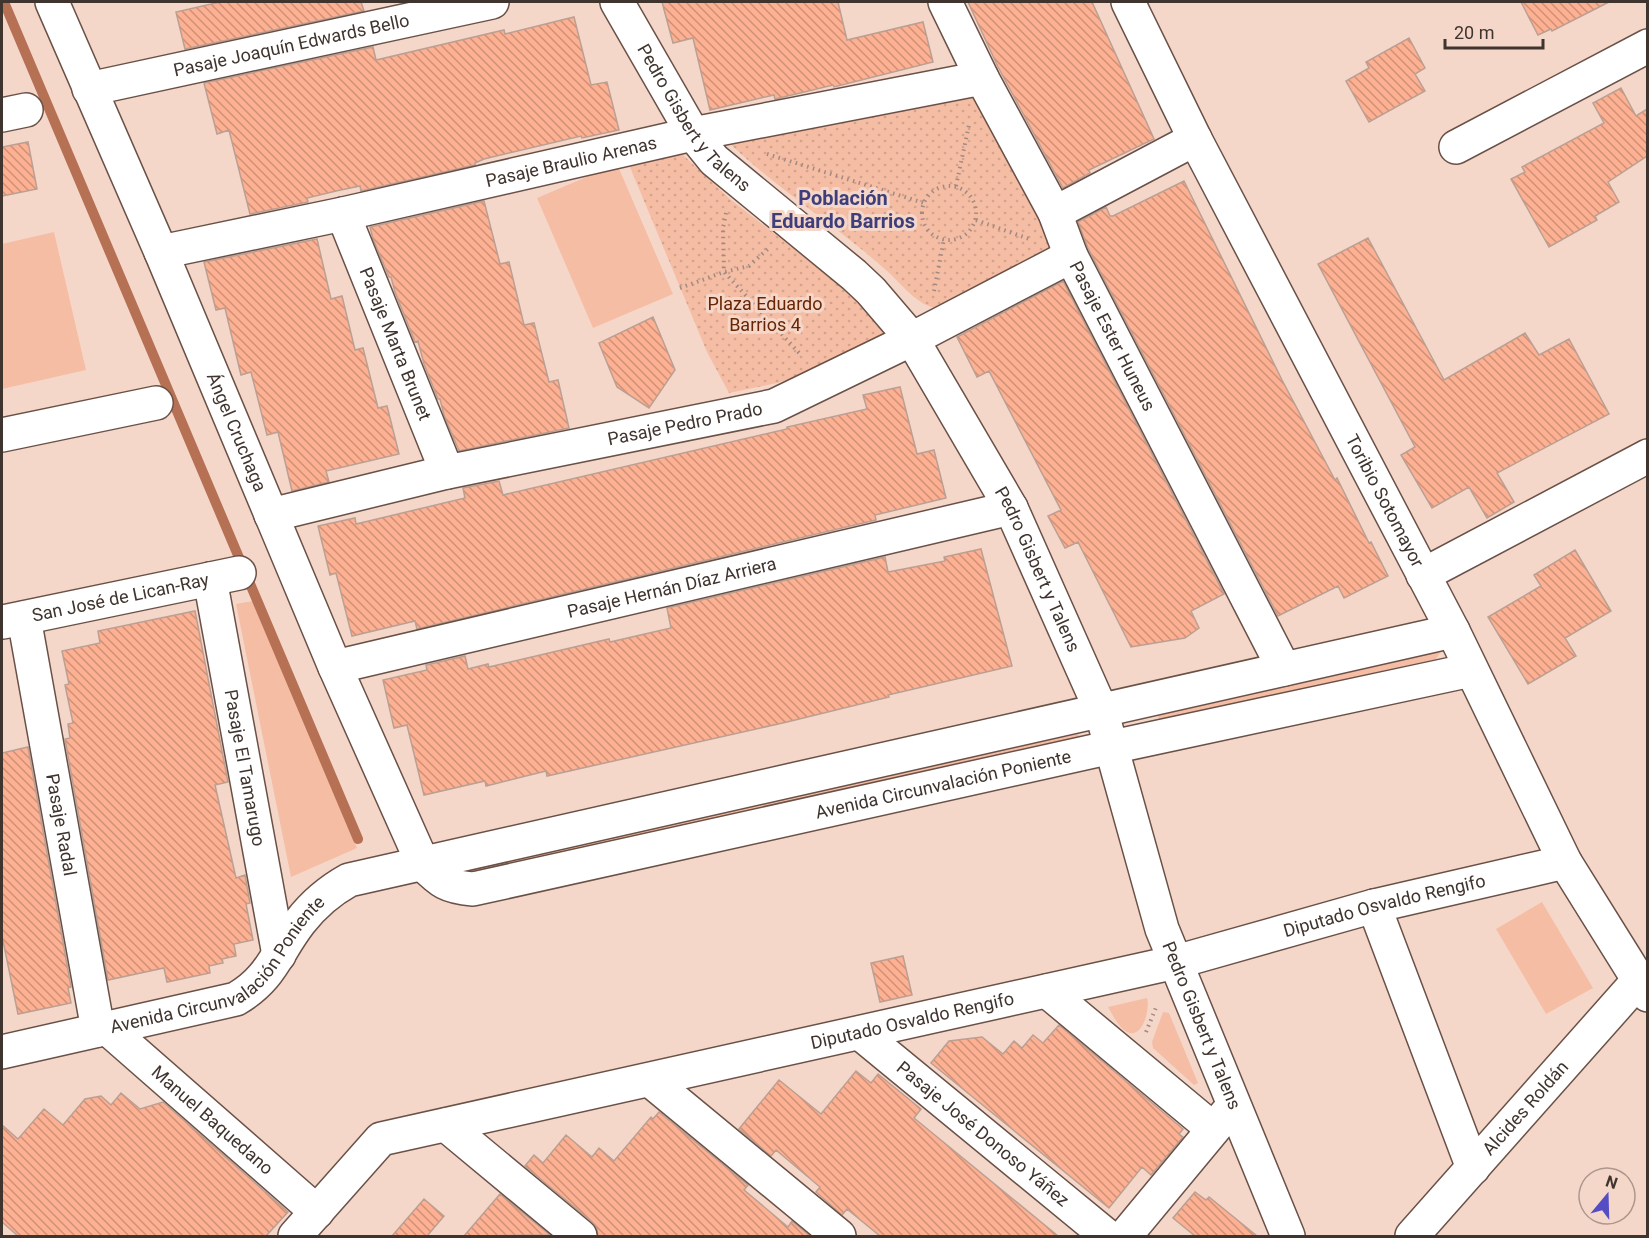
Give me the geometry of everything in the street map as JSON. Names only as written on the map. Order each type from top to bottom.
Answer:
[{"type":"street","name":"Ángel Cruchaga","points":[[52,2],[161,252],[335,668],[423,864]]},
{"type":"street","name":"Pasaje Joaquín Edwards Bello","points":[[89,89],[492,2]]},
{"type":"street","name":"Pedro Gisbert y Talens","points":[[617,2],[693,134],[714,160],[871,291],[919,335],[1011,508],[1101,710],[1162,929],[1288,1236]]},
{"type":"street","name":"Pasaje Ester Huneus","points":[[945,2],[982,78],[1054,213],[1071,256],[1284,669]]},
{"type":"street","name":"Toribio Sotomayor","points":[[1128,2],[1195,139],[1453,631],[1564,862],[1643,987]]},
{"type":"street","points":[[1456,147],[1647,46]]},
{"type":"street","name":"Pasaje Braulio Arenas","points":[[161,252],[343,214],[693,134],[982,78]]},
{"type":"street","points":[[1054,213],[1195,139]]},
{"type":"street","name":"Pasaje Marta Brunet","points":[[343,214],[447,472]]},
{"type":"street","name":"Pasaje Pedro Prado","points":[[271,515],[447,472],[774,406],[919,335],[1071,256]]},
{"type":"street","points":[[2,435],[156,402]]},
{"type":"street","points":[[1424,575],[1647,456]]},
{"type":"street","name":"Pasaje Hernán Díaz Arriera","points":[[335,668],[1011,508]]},
{"type":"street","name":"San José de Lican-Ray","points":[[13,620],[224,576]]},
{"type":"street","name":"Pasaje El Tamarugo","points":[[224,576],[279,955]]},
{"type":"street","name":"Pasaje Radal","points":[[13,620],[102,1029]]},
{"type":"street","name":"Avenida Circunvalación Poniente","points":[[2,1052],[236,999],[253,989],[267,974],[301,921],[333,889],[349,880],[1453,631]]},
{"type":"street","name":"Avenida Circunvalación Poniente","points":[[423,864],[440,881],[457,888],[473,889],[1471,670]]},
{"type":"street","name":"Diputado Osvaldo Rengifo","points":[[295,1236],[381,1139],[1176,962],[1374,906],[1564,862]]},
{"type":"street","points":[[1374,906],[1473,1168]]},
{"type":"street","name":"Alcides Roldán","points":[[1412,1236],[1643,987]]},
{"type":"street","points":[[1047,991],[1212,1129]]},
{"type":"street","name":"Manuel Baquedano","points":[[102,1029],[317,1212]]},
{"type":"street","name":"Pasaje José Donoso Yáñez","points":[[860,1033],[1107,1236]]},
{"type":"street","points":[[650,1080],[839,1236]]},
{"type":"street","points":[[1125,1236],[1212,1129],[1234,1106]]},
{"type":"street","points":[[447,1125],[580,1236]]},
{"type":"path","points":[[956,186],[976,95],[982,78]]},
{"type":"path","points":[[759,152],[924,203]]},
{"type":"path","points":[[736,178],[723,228],[724,272],[825,381]]},
{"type":"path","points":[[956,186],[964,190],[975,203],[976,220],[967,234],[952,240],[944,239],[928,230],[922,212],[924,203],[927,196],[940,187],[956,186]]},
{"type":"path","points":[[976,220],[1071,256]]},
{"type":"path","points":[[680,288],[724,272],[749,266],[793,225]]},
{"type":"path","points":[[919,335],[944,239]]},
{"type":"path","points":[[1132,1063],[1176,962]]},
{"type":"green space","points":[[976,95],[1051,247],[938,308],[924,304],[917,299],[868,254],[766,175],[727,141]]},
{"type":"green space","name":"Plaza Eduardo Barrios 4","points":[[682,154],[730,199],[865,304],[885,330],[882,336],[806,374],[729,393],[707,352],[627,160]]},
{"type":"green space","points":[[617,164],[673,294],[593,328],[537,198]]},
{"type":"green space","points":[[54,232],[86,370],[2,389],[2,244]]},
{"type":"green space","points":[[253,601],[357,848],[291,877],[236,604]]},
{"type":"green space","points":[[1434,649],[1440,653],[1436,659],[1162,720],[1158,718],[1159,713]]},
{"type":"green space","points":[[1076,733],[1080,736],[1078,741],[461,877],[458,870]]},
{"type":"green space","points":[[1542,902],[1593,988],[1546,1014],[1496,929]]},
{"type":"green space","points":[[1147,998],[1148,1008],[1145,1020],[1135,1033],[1126,1032],[1108,1007]]},
{"type":"green space","points":[[1163,1012],[1169,1013],[1198,1083],[1194,1085],[1153,1048],[1152,1042]]},
{"type":"building","points":[[220,2],[361,2],[364,11],[185,49],[176,12]]},
{"type":"building","points":[[662,2],[838,2],[847,40],[923,22],[933,62],[834,87],[833,85],[775,99],[774,95],[710,110],[693,38],[673,43]]},
{"type":"building","points":[[968,2],[1092,2],[1154,139],[1089,170],[1090,173],[1063,188],[998,67]]},
{"type":"building","points":[[1521,2],[1609,2],[1552,31],[1551,29],[1538,35]]},
{"type":"building","points":[[574,17],[591,85],[607,82],[619,130],[582,138],[581,136],[484,159],[475,165],[361,191],[360,186],[336,191],[307,198],[308,202],[250,214],[229,130],[217,134],[204,83],[373,47],[376,60],[504,30],[505,34]]},
{"type":"building","points":[[1409,38],[1425,68],[1415,74],[1425,91],[1369,122],[1346,81],[1369,68],[1366,62]]},
{"type":"building","points":[[1621,88],[1636,116],[1647,109],[1647,156],[1608,182],[1619,202],[1595,216],[1597,220],[1549,247],[1511,179],[1525,172],[1522,167],[1604,123],[1593,103]]},
{"type":"building","points":[[28,142],[37,189],[2,196],[2,147]]},
{"type":"building","points":[[1184,181],[1282,380],[1388,576],[1344,598],[1338,586],[1278,616],[1088,248],[1078,222],[1106,207],[1110,216],[1113,216]]},
{"type":"building","points":[[484,201],[500,264],[509,262],[524,325],[534,323],[549,382],[558,380],[569,428],[459,451],[424,364],[418,341],[415,342],[370,227]]},
{"type":"building","points":[[1368,238],[1444,380],[1525,333],[1539,355],[1569,339],[1609,414],[1497,473],[1514,502],[1487,518],[1469,487],[1432,508],[1401,455],[1415,447],[1318,264]]},
{"type":"building","points":[[317,239],[331,299],[342,296],[355,350],[363,348],[378,408],[387,406],[399,454],[326,471],[329,482],[292,491],[278,432],[267,435],[251,372],[241,375],[225,308],[216,310],[204,262]]},
{"type":"building","points":[[1063,281],[1224,594],[1191,611],[1199,628],[1185,638],[1131,647],[1078,542],[1065,548],[1048,516],[1061,510],[989,371],[977,377],[957,337]]},
{"type":"building","points":[[653,317],[675,370],[649,408],[617,387],[599,343]]},
{"type":"building","points":[[900,387],[917,454],[934,450],[946,498],[875,515],[876,520],[417,629],[415,621],[352,636],[336,573],[330,575],[318,526],[355,518],[356,524],[465,498],[463,488],[499,481],[503,495],[787,429],[787,427],[867,409],[863,395]]},
{"type":"building","points":[[981,549],[1012,666],[888,695],[889,697],[787,722],[547,776],[546,771],[486,786],[485,781],[424,795],[407,725],[394,728],[383,680],[427,670],[426,665],[465,656],[468,669],[488,664],[489,667],[609,639],[610,642],[671,628],[667,608],[885,557],[888,572],[945,561],[944,557]]},
{"type":"building","points":[[1575,550],[1611,611],[1565,638],[1576,656],[1528,684],[1488,617],[1541,586],[1534,575]]},
{"type":"building","points":[[195,611],[228,782],[215,785],[236,878],[245,875],[250,903],[246,904],[253,940],[234,944],[236,956],[222,959],[223,963],[209,966],[210,973],[167,982],[164,968],[108,980],[65,739],[70,738],[68,724],[73,723],[65,685],[69,684],[62,651],[100,643],[98,631]]},
{"type":"building","points":[[28,747],[71,987],[68,988],[71,1003],[18,1014],[2,936],[2,753]]},
{"type":"building","points":[[903,956],[912,995],[880,1002],[871,963]]},
{"type":"building","points":[[1059,1025],[1183,1129],[1179,1134],[1183,1137],[1151,1175],[1142,1167],[1109,1208],[931,1063],[949,1041],[982,1037],[1003,1054],[1014,1041],[1022,1048],[1033,1035],[1043,1043]]},
{"type":"building","points":[[856,1071],[871,1083],[878,1074],[921,1109],[914,1118],[1058,1236],[880,1236],[847,1209],[842,1215],[816,1192],[820,1187],[776,1150],[771,1156],[739,1129],[779,1080],[821,1114]]},
{"type":"building","points":[[121,1093],[140,1109],[163,1102],[288,1212],[266,1236],[18,1236],[2,1222],[2,1125],[18,1139],[44,1109],[63,1125],[85,1099],[101,1096],[111,1105]]},
{"type":"building","points":[[659,1112],[748,1185],[744,1190],[788,1227],[792,1221],[810,1236],[598,1236],[597,1229],[592,1222],[525,1166],[534,1155],[543,1163],[566,1135],[592,1157],[599,1148],[614,1161],[651,1117],[653,1119]]},
{"type":"building","points":[[1195,1192],[1206,1200],[1209,1197],[1257,1236],[1195,1236],[1173,1218]]},
{"type":"building","points":[[500,1194],[550,1235],[464,1236]]},
{"type":"building","points":[[424,1199],[444,1216],[427,1236],[392,1236]]},
{"type":"waterway","points":[[4,2],[358,839]]},
{"type":"district","name":"Población Eduardo Barrios","points":[[843,210]]}]
